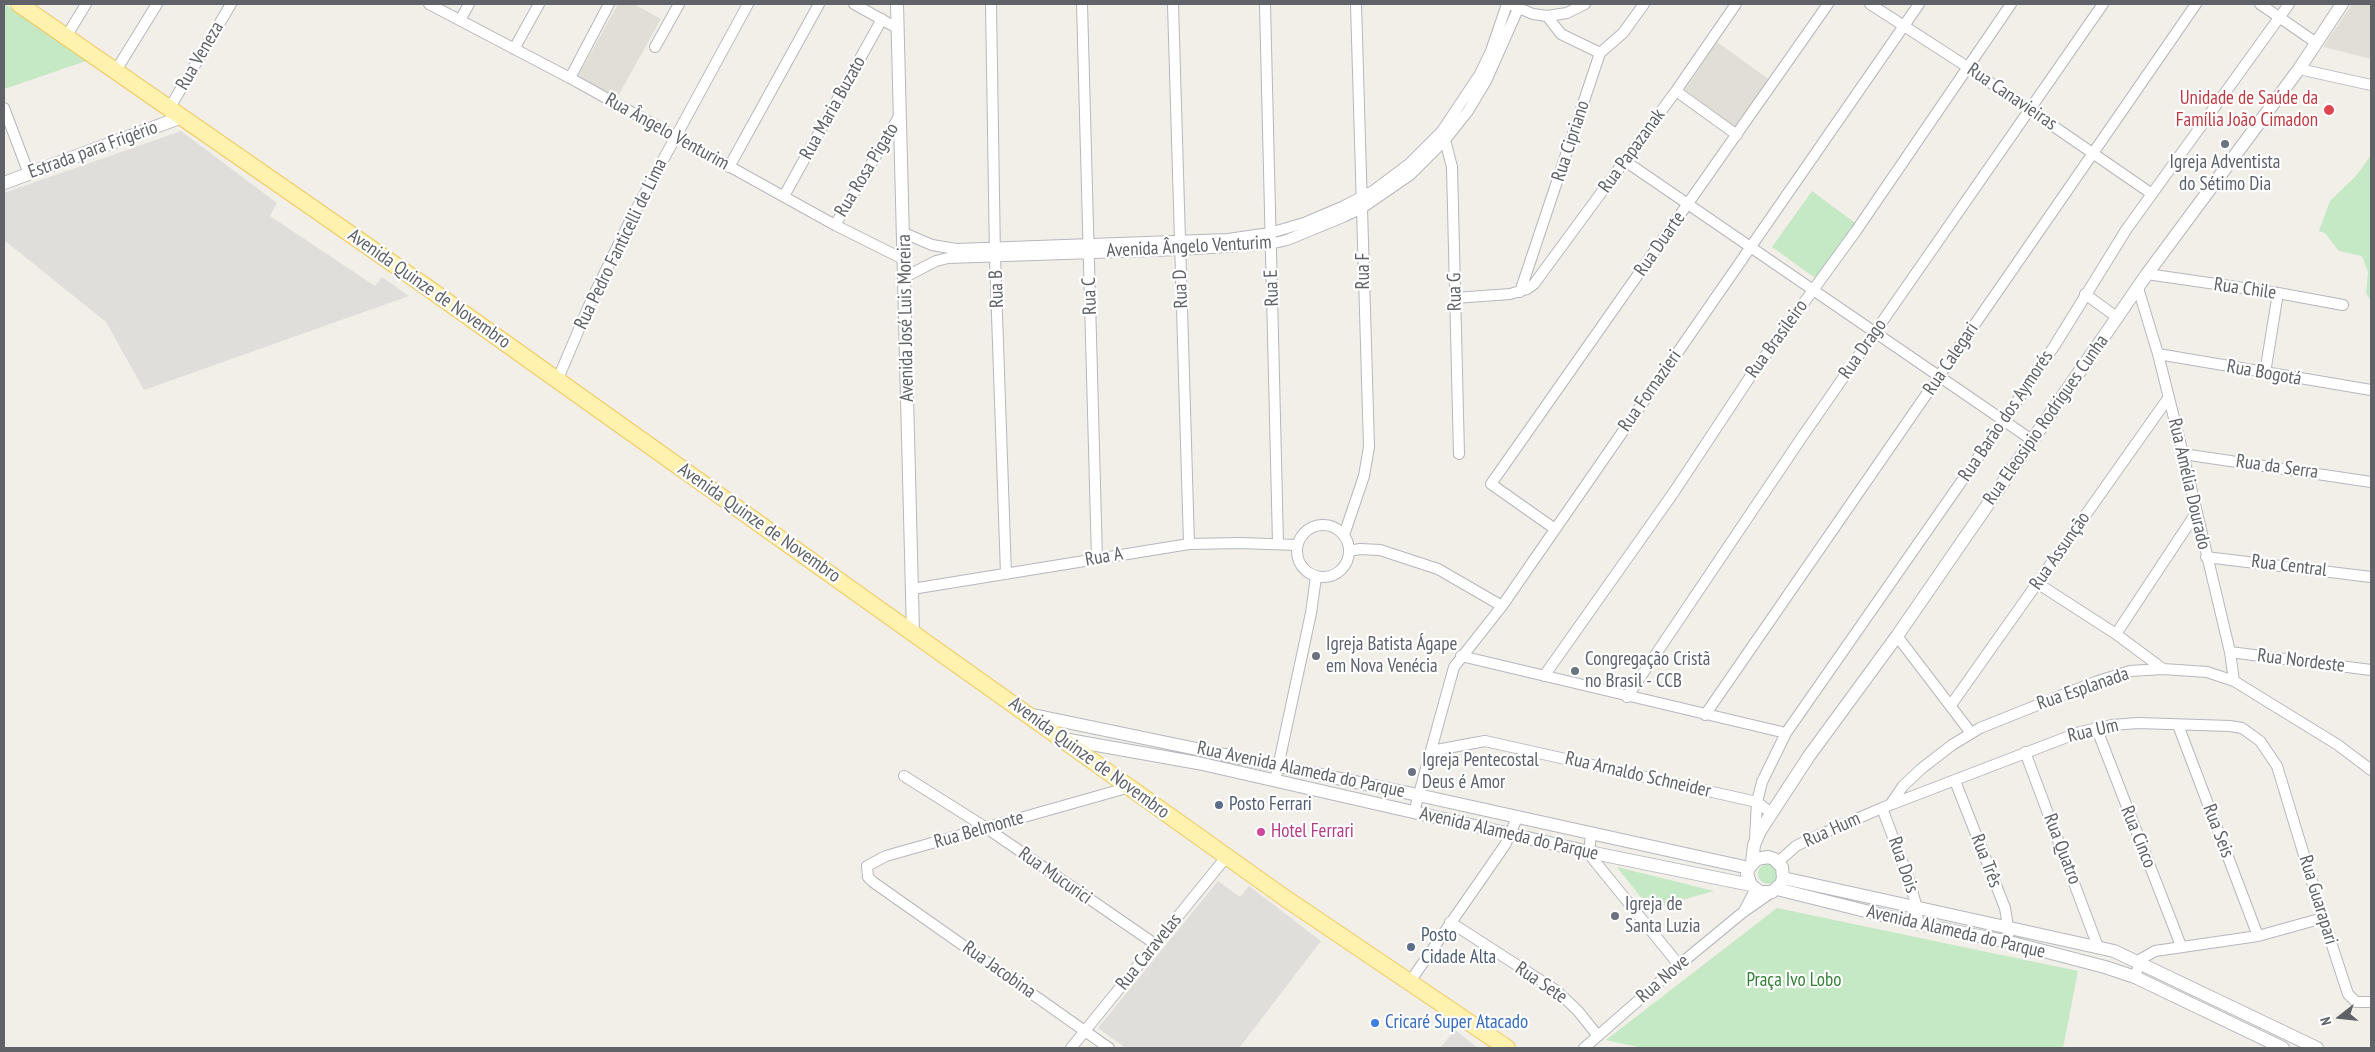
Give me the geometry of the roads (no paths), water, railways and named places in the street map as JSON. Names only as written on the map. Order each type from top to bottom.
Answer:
[{"type":"main road","name":"Avenida Quinze de Novembro","points":[[19,4],[428,288],[1227,856],[1503,1047]]},
{"type":"street","points":[[66,37],[86,4]]},
{"type":"street","points":[[116,72],[157,4]]},
{"type":"street","name":"Rua Veneza","points":[[176,113],[231,4]]},
{"type":"street","name":"Rua Ângelo Venturim","points":[[429,4],[570,78],[835,225],[905,260]]},
{"type":"street","points":[[460,20],[469,4]]},
{"type":"street","points":[[514,49],[539,4]]},
{"type":"street","points":[[570,78],[609,4]]},
{"type":"street","points":[[655,47],[679,4]]},
{"type":"street","name":"Rua Pedro Fanticelli de Lima","points":[[557,381],[595,292],[675,137],[748,4]]},
{"type":"street","points":[[729,167],[819,4]]},
{"type":"street","points":[[854,4],[897,28]]},
{"type":"street","name":"Avenida José Luis Moreira","points":[[897,4],[914,633]]},
{"type":"street","name":"Rua B","points":[[991,4],[995,252],[1006,574]]},
{"type":"street","name":"Rua C","points":[[1082,4],[1096,559]]},
{"type":"street","name":"Rua D","points":[[1172,4],[1189,544]]},
{"type":"street","name":"Rua E","points":[[1265,4],[1278,543]]},
{"type":"street","name":"Rua F","points":[[1344,535],[1364,476],[1369,447],[1356,4]]},
{"type":"street","points":[[1512,5],[1547,16],[1567,13],[1585,4]]},
{"type":"street","name":"Rua Cipriano","points":[[1520,292],[1600,53],[1623,32],[1644,4]]},
{"type":"street","name":"Rua Papazanak","points":[[1520,292],[1534,284],[1545,272],[1736,4]]},
{"type":"street","name":"Rua Duarte","points":[[1554,529],[1491,484],[1828,4]]},
{"type":"street","name":"Rua Canavieiras","points":[[1870,4],[1969,68],[2152,194]]},
{"type":"street","name":"Rua Fornazieri","points":[[1414,812],[1451,676],[1462,656],[1502,606],[1919,4]]},
{"type":"street","name":"Rua Brasileiro","points":[[1544,676],[1674,492],[1752,374],[1969,68],[2011,4]]},
{"type":"street","name":"Rua Drago","points":[[1627,697],[1874,332],[2031,110],[2103,4]]},
{"type":"street","name":"Rua Calegari","points":[[1705,715],[2196,4]]},
{"type":"street","points":[[2260,4],[2316,42]]},
{"type":"street","name":"Rua Barão dos Aymorés","points":[[1755,840],[1757,802],[1769,765],[1786,733],[2005,420],[2055,345],[2085,294],[2152,194],[2289,4]]},
{"type":"street","name":"Rua Eleosipio Rodrigues Cunha","points":[[1755,840],[1814,749],[1897,636],[2118,318],[2146,274],[2299,69],[2342,4]]},
{"type":"street","name":"Avenida Ângelo Venturim","points":[[905,277],[936,261],[995,252],[1270,244],[1316,228],[1410,175],[1468,111],[1486,81],[1512,5]]},
{"type":"street","points":[[1547,16],[1561,34],[1600,53]]},
{"type":"street","name":"Rua Maria Buzato","points":[[784,196],[882,19]]},
{"type":"street","points":[[2299,69],[2371,85]]},
{"type":"street","points":[[1676,90],[1737,135]]},
{"type":"street","points":[[4,108],[29,174]]},
{"type":"street","name":"Estrada para Frigério","points":[[4,183],[176,113]]},
{"type":"street","name":"Rua Rosa Pigato","points":[[835,225],[900,114]]},
{"type":"street","points":[[4,140],[14,136]]},
{"type":"street","name":"Rua G","points":[[1444,136],[1452,167],[1459,454]]},
{"type":"street","points":[[1625,161],[2032,440]]},
{"type":"street","name":"Avenida Ângelo Venturim","points":[[1179,246],[1270,233],[1362,202]]},
{"type":"street","name":"Avenida Ângelo Venturim","points":[[904,233],[945,248],[995,252]]},
{"type":"street","name":"Rua Chile","points":[[2146,274],[2278,293],[2343,305]]},
{"type":"street","name":"Rua Amélia Dourado","points":[[2138,288],[2158,354],[2183,454],[2230,652],[2234,681]]},
{"type":"street","points":[[1455,298],[1520,292]]},
{"type":"street","points":[[2266,373],[2278,293]]},
{"type":"street","points":[[2085,294],[2118,318]]},
{"type":"street","name":"Rua Bogotá","points":[[2158,354],[2371,390]]},
{"type":"street","name":"Rua Assunção","points":[[1951,705],[2169,397]]},
{"type":"street","name":"Rua da Serra","points":[[2183,454],[2371,482]]},
{"type":"street","points":[[2116,634],[2196,513]]},
{"type":"street","points":[[1321,524],[1338,529],[1344,535],[1349,552],[1347,561],[1335,574],[1316,577],[1303,569],[1299,562],[1297,545],[1306,530],[1321,524]]},
{"type":"street","name":"Rua A","points":[[912,589],[1189,544],[1278,543],[1297,545]]},
{"type":"street","points":[[1349,552],[1360,549],[1380,550],[1438,569],[1502,606]]},
{"type":"street","name":"Rua Central","points":[[2206,557],[2371,577]]},
{"type":"street","points":[[1275,781],[1311,613],[1316,577]]},
{"type":"street","points":[[2037,583],[2116,634],[2163,668]]},
{"type":"street","points":[[1897,636],[1951,705],[1970,733]]},
{"type":"street","name":"Rua Nordeste","points":[[2230,652],[2371,670]]},
{"type":"street","points":[[1462,656],[1627,697],[1786,733]]},
{"type":"street","name":"Rua Esplanada","points":[[1886,807],[1909,780],[1970,733],[2044,701],[2095,682],[2130,671],[2163,668],[2207,672],[2234,681],[2338,745],[2371,770]]},
{"type":"street","name":"Rua Avenida Alameda do Parque","points":[[1028,714],[1418,795],[1591,834],[1751,865]]},
{"type":"street","name":"Rua Um","points":[[1886,807],[2025,752],[2096,727],[2123,723],[2230,726],[2252,733],[2270,752],[2282,779]]},
{"type":"street","name":"Rua Seis","points":[[2178,725],[2258,936]]},
{"type":"street","name":"Rua Cinco","points":[[2096,727],[2181,946]]},
{"type":"street","name":"Avenida Alameda do Parque","points":[[1063,739],[1198,763],[1589,852],[1753,887],[1760,892],[1777,886],[1917,908],[2098,947],[2139,962],[2317,1048]]},
{"type":"street","name":"Rua Arnaldo Schneider","points":[[1431,751],[1485,741],[1757,802]]},
{"type":"street","name":"Rua Quatro","points":[[2025,752],[2098,947]]},
{"type":"street","name":"Rua Mucurici","points":[[904,776],[985,827],[1155,944]]},
{"type":"street","name":"Rua Guarapari","points":[[2282,779],[2323,918],[2348,994],[2356,1002],[2371,1002]]},
{"type":"street","points":[[1909,780],[1917,796]]},
{"type":"street","name":"Rua Três","points":[[1955,781],[2005,908],[2009,928],[2009,942]]},
{"type":"street","name":"Rua Belmonte","points":[[888,893],[868,877],[867,866],[869,863],[886,856],[985,827],[1130,787]]},
{"type":"street","points":[[1757,802],[1772,813]]},
{"type":"street","name":"Rua Hum","points":[[1773,859],[1810,839],[1886,807]]},
{"type":"street","name":"Rua Dois","points":[[1886,807],[1917,908],[1918,924]]},
{"type":"street","points":[[1409,982],[1505,845],[1517,818]]},
{"type":"street","points":[[1591,834],[1589,852],[1596,864],[1679,965]]},
{"type":"street","points":[[1742,913],[1777,886],[1782,867],[1762,852],[1755,840]]},
{"type":"street","points":[[1742,913],[1753,887],[1748,874],[1755,840]]},
{"type":"street","name":"Rua Caravelas","points":[[1071,1048],[1227,856]]},
{"type":"street","points":[[1751,865],[1757,859],[1773,859]]},
{"type":"street","name":"Avenida Alameda do Parque","points":[[1777,886],[1918,924],[2009,942],[2105,967],[2135,977],[2283,1048]]},
{"type":"street","name":"Rua Jacobina","points":[[888,893],[1109,1048]]},
{"type":"street","name":"Rua Nove","points":[[1585,1048],[1679,965],[1742,913]]},
{"type":"street","points":[[2135,977],[2139,962],[2147,954],[2181,946],[2258,936],[2323,918]]},
{"type":"street","name":"Rua Sete","points":[[1450,922],[1557,991],[1578,1011],[1598,1036]]},
{"type":"place","name":"Unidade de Saúde da Família João Cimadon","points":[[2329,110]]},
{"type":"place","name":"Igreja Adventista do Sétimo Dia","points":[[2225,144]]},
{"type":"place","name":"Igreja Batista Ágape em Nova Venécia","points":[[1316,656]]},
{"type":"place","name":"Congregação Cristã no Brasil - CCB","points":[[1575,671]]},
{"type":"place","name":"Igreja Pentecostal Deus é Amor","points":[[1412,772]]},
{"type":"place","name":"Posto Ferrari","points":[[1219,805]]},
{"type":"place","name":"Hotel Ferrari","points":[[1261,832]]},
{"type":"place","name":"Igreja de Santa Luzia","points":[[1615,916]]},
{"type":"place","name":"Posto Cidade Alta","points":[[1411,947]]},
{"type":"place","name":"Cricaré Super Atacado","points":[[1375,1023]]},
{"type":"park label","name":"Praça Ivo Lobo","points":[[1794,981]]}]
